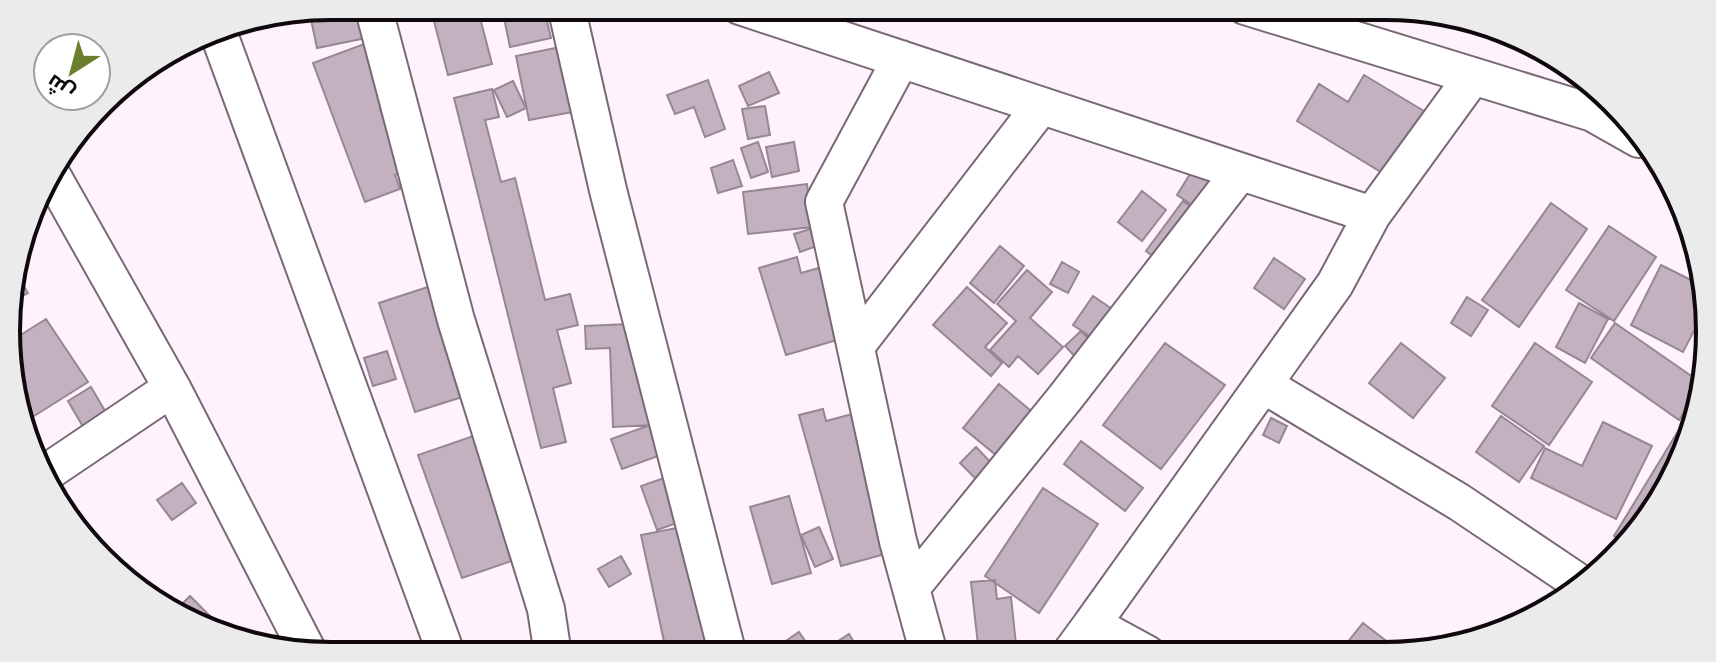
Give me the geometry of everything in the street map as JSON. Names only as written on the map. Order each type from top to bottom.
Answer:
[{"type":"street","points":[[377,20],[456,320],[546,609],[551,642]]},
{"type":"street","points":[[569,20],[608,190],[725,642]]},
{"type":"street","points":[[783,20],[1372,215]]},
{"type":"street","points":[[1346,21],[1473,76],[1593,113],[1622,129]]},
{"type":"street","points":[[221,41],[442,642]]},
{"type":"street","points":[[901,59],[824,202],[898,541],[926,642]]},
{"type":"street","points":[[1079,642],[1335,284],[1372,215],[1473,76]]},
{"type":"street","points":[[856,346],[1041,106]]},
{"type":"street","points":[[911,588],[1065,398],[1240,172]]},
{"type":"street","points":[[57,184],[172,388],[302,640]]},
{"type":"street","points":[[1264,385],[1459,502],[1573,579]]},
{"type":"street","points":[[52,469],[172,388]]},
{"type":"street","points":[[1092,624],[1125,642]]},
{"type":"building","points":[[384,20],[386,34],[317,48],[311,21]]},
{"type":"building","points":[[434,20],[481,20],[492,64],[448,75]]},
{"type":"building","points":[[504,20],[547,20],[551,38],[510,47]]},
{"type":"building","points":[[391,34],[401,101],[380,109],[388,131],[422,166],[395,175],[400,189],[365,202],[313,63]]},
{"type":"building","points":[[575,44],[589,109],[529,120],[516,56]]},
{"type":"building","points":[[769,72],[779,93],[748,106],[739,86]]},
{"type":"building","points":[[1364,75],[1424,111],[1386,175],[1297,121],[1319,84],[1348,102]]},
{"type":"building","points":[[708,80],[725,129],[705,137],[694,107],[675,114],[667,95]]},
{"type":"building","points":[[513,81],[526,108],[507,117],[494,90]]},
{"type":"building","points":[[492,89],[499,117],[485,120],[501,182],[515,178],[545,300],[570,294],[578,325],[557,330],[571,383],[553,388],[566,442],[541,448],[454,98]]},
{"type":"building","points":[[765,106],[770,135],[748,139],[742,109]]},
{"type":"building","points":[[758,142],[768,172],[751,178],[741,148]]},
{"type":"building","points":[[794,142],[799,171],[772,177],[766,147]]},
{"type":"building","points":[[1202,155],[1241,180],[1215,220],[1177,195]]},
{"type":"building","points":[[733,160],[742,186],[718,193],[711,168]]},
{"type":"building","points":[[807,184],[812,227],[748,234],[743,192]]},
{"type":"building","points":[[1142,191],[1166,210],[1142,241],[1118,222]]},
{"type":"building","points":[[1183,201],[1207,219],[1170,269],[1146,251]]},
{"type":"building","points":[[1551,203],[1587,229],[1519,327],[1482,300]]},
{"type":"building","points":[[1609,226],[1656,257],[1614,321],[1566,290]]},
{"type":"building","points":[[817,227],[823,244],[800,252],[794,234]]},
{"type":"building","points":[[1000,246],[1024,266],[994,303],[970,283]]},
{"type":"building","points":[[797,257],[801,273],[826,266],[847,337],[786,355],[759,268]]},
{"type":"building","points":[[1274,258],[1305,279],[1284,309],[1254,288]]},
{"type":"building","points":[[1062,262],[1079,272],[1068,293],[1050,284]]},
{"type":"building","points":[[1661,265],[1692,280],[1696,327],[1683,352],[1631,325]]},
{"type":"building","points":[[1027,270],[1052,292],[1030,318],[1063,347],[1038,374],[1018,356],[1009,367],[990,350],[1016,321],[997,304]]},
{"type":"building","points":[[446,281],[481,391],[415,412],[379,303]]},
{"type":"building","points":[[967,287],[1007,323],[985,347],[1002,363],[991,376],[933,325]]},
{"type":"building","points":[[1093,296],[1124,317],[1104,346],[1073,325]]},
{"type":"building","points":[[1467,297],[1488,310],[1471,336],[1451,323]]},
{"type":"building","points":[[1579,303],[1608,319],[1585,363],[1556,347]]},
{"type":"building","points":[[46,319],[88,382],[33,417],[26,392],[20,335]]},
{"type":"building","points":[[650,323],[655,425],[613,427],[610,348],[586,349],[585,326]]},
{"type":"building","points":[[1615,323],[1692,377],[1685,412],[1679,420],[1591,358]]},
{"type":"building","points":[[1081,331],[1098,349],[1082,364],[1065,346]]},
{"type":"building","points":[[1165,343],[1225,385],[1161,469],[1103,425]]},
{"type":"building","points":[[1401,343],[1445,378],[1413,418],[1369,383]]},
{"type":"building","points":[[1535,343],[1592,382],[1549,445],[1492,406]]},
{"type":"building","points":[[387,351],[396,379],[373,386],[364,358]]},
{"type":"building","points":[[999,384],[1037,416],[1002,460],[963,428]]},
{"type":"building","points":[[91,387],[108,416],[85,430],[68,401]]},
{"type":"building","points":[[823,409],[826,421],[860,412],[900,550],[841,566],[799,415]]},
{"type":"building","points":[[1501,416],[1544,446],[1519,482],[1476,452]]},
{"type":"building","points":[[1271,418],[1287,426],[1279,443],[1263,435]]},
{"type":"building","points":[[664,420],[675,450],[622,469],[611,439]]},
{"type":"building","points":[[1603,422],[1652,446],[1616,519],[1531,478],[1545,448],[1582,466]]},
{"type":"building","points":[[1680,428],[1664,469],[1644,504],[1617,538],[1614,536]]},
{"type":"building","points":[[485,432],[529,555],[462,578],[418,455]]},
{"type":"building","points":[[1081,441],[1143,488],[1125,511],[1064,464]]},
{"type":"building","points":[[976,447],[995,467],[979,482],[960,463]]},
{"type":"building","points":[[681,472],[697,516],[657,530],[641,486]]},
{"type":"building","points":[[182,483],[196,503],[172,520],[157,500]]},
{"type":"building","points":[[1043,488],[1098,524],[1039,613],[985,576]]},
{"type":"building","points":[[789,496],[811,573],[772,584],[750,507]]},
{"type":"building","points":[[692,525],[730,642],[664,642],[641,535]]},
{"type":"building","points":[[819,527],[833,559],[815,567],[801,535]]},
{"type":"building","points":[[621,556],[631,574],[609,587],[598,569]]},
{"type":"building","points":[[995,580],[997,599],[1011,597],[1016,642],[978,642],[971,582]]},
{"type":"building","points":[[190,596],[212,618],[193,610],[182,604]]},
{"type":"building","points":[[1363,623],[1388,642],[1385,642],[1348,642]]},
{"type":"building","points":[[799,632],[806,642],[784,642]]},
{"type":"building","points":[[849,634],[854,642],[837,642]]}]
